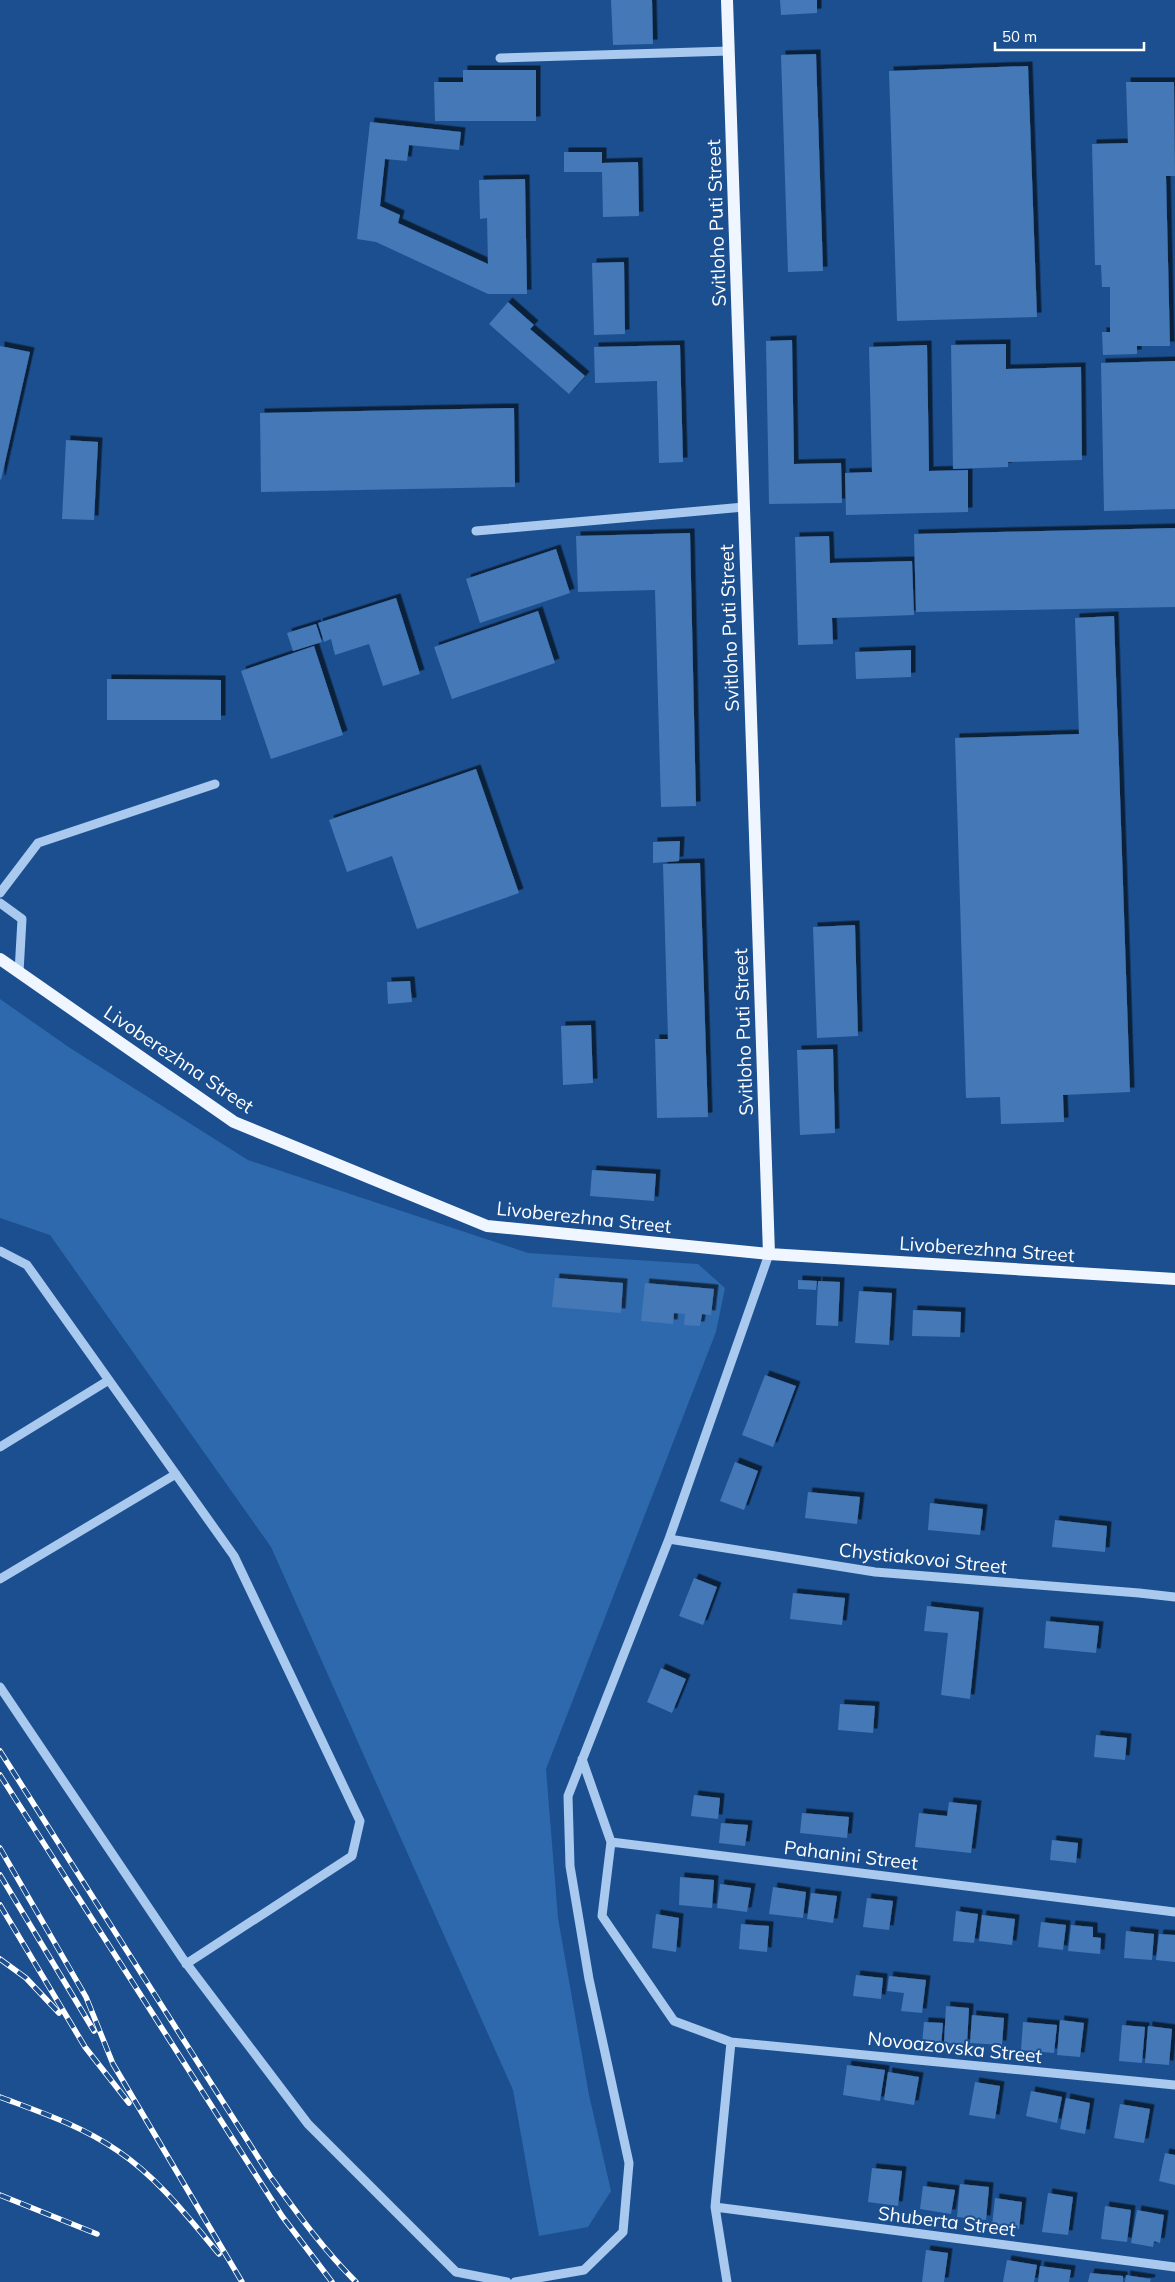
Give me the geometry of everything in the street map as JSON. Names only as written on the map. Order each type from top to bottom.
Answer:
[{"type":"main road","name":"Svitloho Puti Street","points":[[727,0],[769,1254]]},
{"type":"main road","name":"Livoberezhna Street","points":[[0,959],[234,1122],[487,1226],[769,1254],[1175,1280]]},
{"type":"street","points":[[500,58],[729,52]]},
{"type":"street","points":[[476,531],[744,507]]},
{"type":"street","points":[[0,893],[38,842],[215,784]]},
{"type":"street","points":[[0,903],[22,919],[19,972]]},
{"type":"street","points":[[0,1251],[27,1265],[234,1556],[360,1821],[352,1856],[186,1964]]},
{"type":"street","points":[[515,2282],[584,2270],[622,2232],[629,2163],[589,1979],[570,1866],[568,1796],[669,1539],[769,1254]]},
{"type":"street","points":[[0,1447],[109,1380]]},
{"type":"street","points":[[0,1579],[176,1474]]},
{"type":"street","name":"Chystiakovoi Street","points":[[669,1539],[874,1572],[1175,1597]]},
{"type":"street","points":[[0,1687],[186,1964],[308,2124],[456,2272],[507,2282]]},
{"type":"street","points":[[582,1759],[611,1842]]},
{"type":"street","name":"Pahanini Street","points":[[611,1842],[1175,1912]]},
{"type":"street","name":"Novoazovska Street","points":[[611,1842],[602,1916],[674,2021],[731,2042],[1175,2085]]},
{"type":"street","points":[[727,2282],[715,2207],[731,2042]]},
{"type":"street","name":"Shuberta Street","points":[[715,2207],[1175,2267]]},
{"type":"shaded area","points":[[0,999],[70,1048],[248,1160],[528,1253],[698,1264],[725,1288],[716,1332],[546,1769],[558,1918],[589,2095],[611,2191],[588,2227],[539,2236],[513,2090],[271,1547],[50,1235],[0,1218]]},
{"type":"building","points":[[611,0],[652,0],[653,44],[613,45]]},
{"type":"building","points":[[780,0],[817,0],[817,13],[781,15]]},
{"type":"building","points":[[816,54],[823,271],[788,272],[781,55]]},
{"type":"building","points":[[1028,66],[1037,317],[897,321],[889,71]]},
{"type":"building","points":[[463,70],[536,70],[536,121],[435,121],[434,82],[463,82]]},
{"type":"building","points":[[1126,82],[1174,82],[1175,176],[1166,176],[1170,346],[1137,346],[1137,354],[1103,355],[1102,332],[1110,332],[1110,287],[1102,287],[1101,265],[1095,265],[1092,144],[1128,143]]},
{"type":"building","points":[[370,122],[461,132],[459,150],[409,145],[407,161],[385,159],[380,206],[400,215],[398,223],[488,264],[487,218],[480,219],[479,180],[525,179],[527,294],[488,294],[376,242],[357,239]]},
{"type":"building","points":[[564,152],[602,152],[602,163],[638,162],[639,216],[603,217],[602,172],[564,172]]},
{"type":"building","points":[[624,262],[625,334],[594,335],[592,263]]},
{"type":"building","points":[[508,302],[534,325],[530,329],[585,376],[569,394],[489,324]]},
{"type":"building","points":[[792,340],[794,464],[841,463],[842,503],[769,504],[766,341]]},
{"type":"building","points":[[1006,344],[1006,369],[1081,367],[1082,460],[1008,462],[1008,467],[953,469],[951,345]]},
{"type":"building","points":[[680,345],[683,462],[659,463],[657,381],[595,383],[594,347]]},
{"type":"building","points":[[927,345],[929,471],[968,470],[968,512],[846,515],[845,473],[872,472],[869,347]]},
{"type":"building","points":[[0,346],[30,352],[1,480],[0,479]]},
{"type":"building","points":[[1175,361],[1175,509],[1104,511],[1101,363]]},
{"type":"building","points":[[514,408],[515,487],[261,492],[260,413]]},
{"type":"building","points":[[66,440],[98,442],[94,520],[62,519]]},
{"type":"building","points":[[1175,528],[1175,607],[916,612],[914,534]]},
{"type":"building","points":[[690,533],[696,806],[661,807],[655,590],[578,592],[576,536]]},
{"type":"building","points":[[829,536],[830,563],[912,561],[914,615],[832,618],[833,644],[798,645],[795,537]]},
{"type":"building","points":[[556,549],[570,593],[480,623],[466,579]]},
{"type":"building","points":[[396,598],[420,674],[383,686],[369,644],[335,655],[331,639],[324,642],[318,623]]},
{"type":"building","points":[[538,611],[555,663],[452,699],[434,647]]},
{"type":"building","points":[[1114,616],[1130,1092],[1063,1095],[1064,1122],[1001,1124],[1000,1097],[966,1098],[955,738],[1079,734],[1075,618]]},
{"type":"building","points":[[316,624],[322,642],[293,651],[287,633]]},
{"type":"building","points":[[314,646],[343,735],[271,759],[241,671]]},
{"type":"building","points":[[911,650],[911,677],[856,679],[855,652]]},
{"type":"building","points":[[107,679],[221,680],[221,720],[107,720]]},
{"type":"building","points":[[476,769],[519,893],[417,929],[392,856],[347,872],[329,820]]},
{"type":"building","points":[[680,841],[679,861],[653,863],[653,842]]},
{"type":"building","points":[[700,863],[708,1117],[657,1118],[655,1039],[668,1039],[663,864]]},
{"type":"building","points":[[855,925],[858,1036],[817,1038],[813,927]]},
{"type":"building","points":[[410,981],[412,1002],[388,1004],[387,982]]},
{"type":"building","points":[[591,1025],[593,1083],[563,1085],[561,1026]]},
{"type":"building","points":[[833,1049],[835,1133],[800,1135],[797,1050]]},
{"type":"building","points":[[592,1170],[656,1174],[654,1201],[590,1196]]},
{"type":"building","points":[[555,1278],[623,1283],[621,1313],[552,1307]]},
{"type":"building","points":[[798,1280],[817,1281],[816,1290],[798,1289]]},
{"type":"building","points":[[818,1281],[840,1282],[838,1326],[816,1325]]},
{"type":"building","points":[[645,1283],[714,1289],[711,1315],[702,1314],[700,1326],[684,1325],[685,1314],[674,1313],[673,1324],[641,1321]]},
{"type":"building","points":[[859,1291],[892,1293],[889,1345],[855,1343]]},
{"type":"building","points":[[913,1310],[961,1312],[960,1337],[912,1336]]},
{"type":"building","points":[[765,1375],[796,1386],[773,1447],[742,1435]]},
{"type":"building","points":[[735,1462],[758,1471],[744,1510],[720,1501]]},
{"type":"building","points":[[808,1492],[860,1497],[857,1524],[805,1518]]},
{"type":"building","points":[[930,1503],[983,1509],[980,1535],[928,1530]]},
{"type":"building","points":[[1055,1520],[1107,1526],[1105,1552],[1052,1547]]},
{"type":"building","points":[[694,1578],[717,1587],[703,1625],[679,1616]]},
{"type":"building","points":[[793,1593],[845,1598],[842,1625],[790,1619]]},
{"type":"building","points":[[927,1606],[979,1612],[970,1699],[941,1695],[948,1633],[924,1631]]},
{"type":"building","points":[[1046,1621],[1099,1626],[1096,1653],[1044,1648]]},
{"type":"building","points":[[661,1668],[686,1679],[672,1713],[647,1702]]},
{"type":"building","points":[[840,1704],[875,1706],[873,1733],[838,1730]]},
{"type":"building","points":[[1096,1735],[1127,1738],[1125,1760],[1094,1757]]},
{"type":"building","points":[[694,1795],[720,1798],[718,1819],[691,1816]]},
{"type":"building","points":[[949,1802],[977,1805],[971,1853],[915,1847],[919,1813],[947,1816]]},
{"type":"building","points":[[802,1813],[849,1817],[847,1838],[800,1833]]},
{"type":"building","points":[[721,1823],[748,1825],[745,1846],[719,1843]]},
{"type":"building","points":[[1052,1840],[1078,1843],[1076,1863],[1050,1860]]},
{"type":"building","points":[[680,1877],[714,1880],[712,1908],[679,1905]]},
{"type":"building","points":[[720,1884],[751,1888],[747,1912],[717,1908]]},
{"type":"building","points":[[773,1887],[806,1892],[803,1918],[769,1914]]},
{"type":"building","points":[[811,1893],[837,1896],[833,1923],[807,1919]]},
{"type":"building","points":[[867,1898],[893,1901],[889,1930],[863,1927]]},
{"type":"building","points":[[956,1911],[978,1914],[974,1943],[953,1941]]},
{"type":"building","points":[[656,1914],[679,1918],[676,1952],[652,1948]]},
{"type":"building","points":[[982,1915],[1015,1919],[1012,1945],[979,1941]]},
{"type":"building","points":[[1041,1922],[1066,1925],[1063,1950],[1038,1947]]},
{"type":"building","points":[[741,1924],[769,1926],[767,1952],[739,1949]]},
{"type":"building","points":[[1071,1925],[1093,1927],[1093,1937],[1101,1938],[1100,1954],[1068,1951]]},
{"type":"building","points":[[1126,1931],[1154,1934],[1152,1960],[1124,1958]]},
{"type":"building","points":[[1159,1934],[1175,1935],[1175,1962],[1156,1960]]},
{"type":"building","points":[[856,1975],[883,1978],[881,1999],[853,1996]]},
{"type":"building","points":[[889,1976],[926,1980],[922,2013],[901,2011],[904,1993],[887,1991]]},
{"type":"building","points":[[946,2006],[969,2008],[967,2044],[944,2043]]},
{"type":"building","points":[[972,2015],[1004,2018],[1002,2045],[970,2043]]},
{"type":"building","points":[[1060,2020],[1084,2023],[1080,2057],[1057,2055]]},
{"type":"building","points":[[924,2022],[943,2023],[941,2046],[922,2044]]},
{"type":"building","points":[[1023,2022],[1057,2025],[1054,2053],[1021,2050]]},
{"type":"building","points":[[1122,2025],[1145,2027],[1142,2063],[1119,2061]]},
{"type":"building","points":[[1148,2026],[1172,2029],[1169,2065],[1145,2063]]},
{"type":"building","points":[[847,2065],[885,2070],[880,2101],[843,2095]]},
{"type":"building","points":[[888,2072],[919,2077],[914,2105],[884,2100]]},
{"type":"building","points":[[975,2082],[1000,2086],[995,2119],[969,2115]]},
{"type":"building","points":[[1031,2091],[1062,2097],[1057,2123],[1026,2116]]},
{"type":"building","points":[[1066,2098],[1090,2103],[1085,2134],[1060,2129]]},
{"type":"building","points":[[1120,2104],[1150,2109],[1144,2143],[1114,2138]]},
{"type":"building","points":[[1165,2153],[1175,2155],[1175,2185],[1159,2181]]},
{"type":"building","points":[[872,2168],[902,2171],[898,2206],[868,2202]]},
{"type":"building","points":[[960,2184],[989,2187],[986,2220],[957,2217]]},
{"type":"building","points":[[923,2186],[955,2190],[951,2214],[920,2209]]},
{"type":"building","points":[[1048,2193],[1073,2197],[1068,2235],[1042,2232]]},
{"type":"building","points":[[995,2198],[1022,2202],[1019,2229],[992,2226]]},
{"type":"building","points":[[1105,2206],[1131,2210],[1127,2242],[1101,2239]]},
{"type":"building","points":[[1137,2210],[1164,2215],[1160,2243],[1154,2241],[1153,2247],[1131,2243]]},
{"type":"building","points":[[926,2250],[948,2253],[944,2282],[922,2282]]},
{"type":"building","points":[[1007,2260],[1037,2265],[1034,2282],[1003,2282]]},
{"type":"building","points":[[1040,2266],[1071,2270],[1069,2282],[1038,2282]]},
{"type":"building","points":[[1090,2273],[1123,2276],[1123,2282],[1088,2282]]},
{"type":"building","points":[[1126,2275],[1151,2279],[1150,2282],[1125,2282]]},
{"type":"railway","points":[[0,1751],[270,2176],[321,2244],[356,2282]]},
{"type":"railway","points":[[0,1775],[282,2216],[332,2282]]},
{"type":"railway","points":[[0,1848],[86,1997],[113,2064],[242,2282]]},
{"type":"railway","points":[[0,1875],[94,2031]]},
{"type":"railway","points":[[0,1905],[85,2047],[129,2103]]},
{"type":"railway","points":[[0,1959],[26,1978],[59,2013]]},
{"type":"railway","points":[[0,2097],[75,2127],[118,2151],[159,2186],[184,2212],[219,2254]]},
{"type":"railway","points":[[0,2195],[97,2234]]}]
